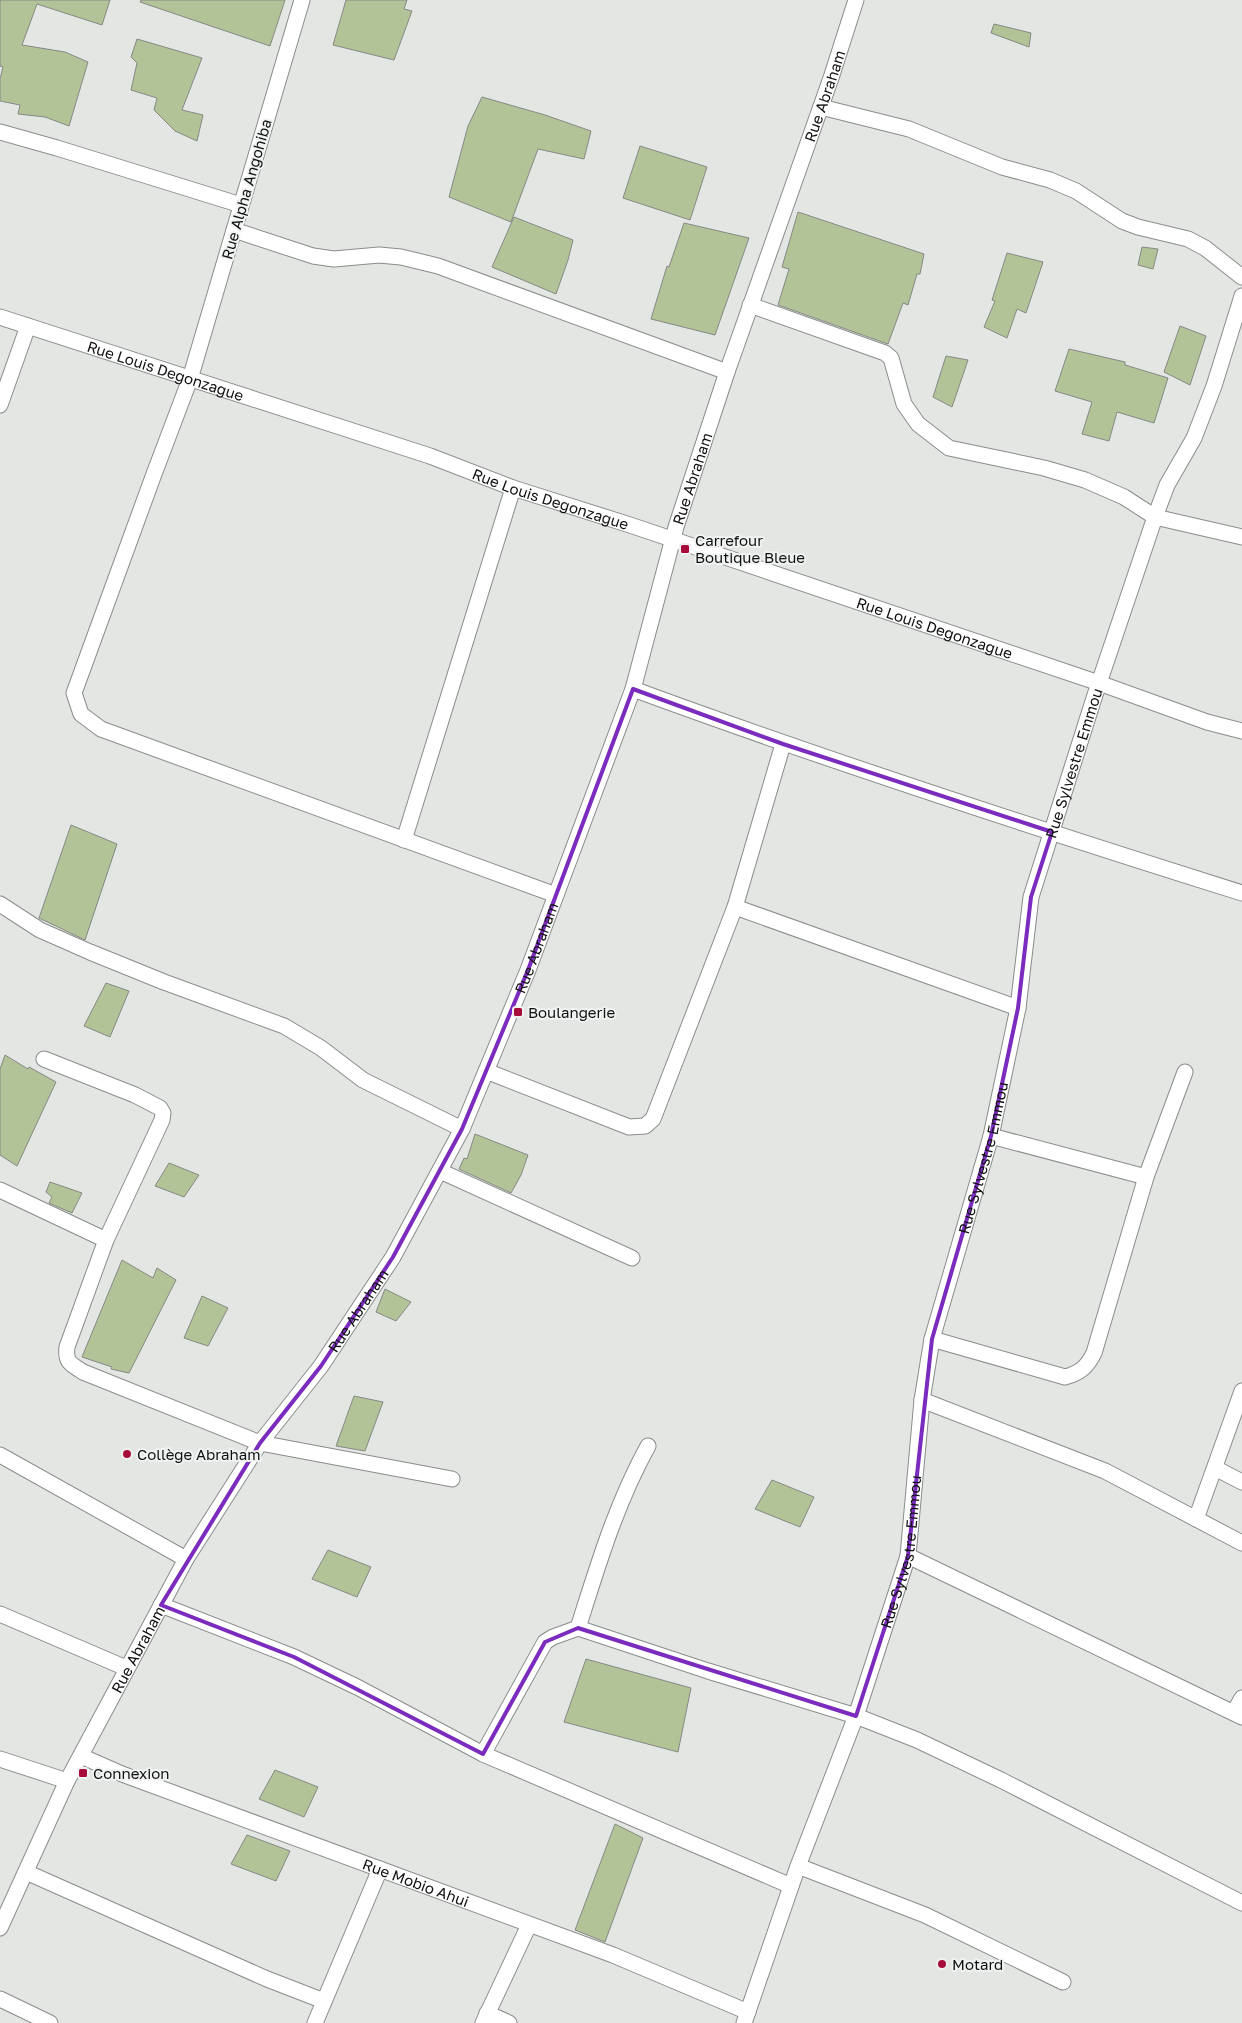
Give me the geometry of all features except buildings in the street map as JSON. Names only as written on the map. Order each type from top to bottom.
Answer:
[{"type":"street","name":"Rue Alpha Angohiba","points":[[302,0],[190,379],[74,693],[81,714],[101,729],[556,895]]},
{"type":"street","name":"Rue Abraham","points":[[0,1928],[67,1781],[186,1558],[260,1443],[320,1366],[393,1257],[462,1129],[528,970],[633,689],[673,540],[727,372],[821,107],[856,0]]},
{"type":"street","points":[[821,107],[909,129],[1002,167],[1050,180],[1076,190],[1122,221],[1138,227],[1188,238],[1205,248],[1242,277]]},
{"type":"street","points":[[0,132],[66,150],[241,205]]},
{"type":"street","points":[[234,230],[312,256],[334,259],[361,256],[401,257],[438,266],[727,372]]},
{"type":"street","name":"Rue Sylvestre Emmou","points":[[746,2018],[798,1866],[856,1716],[908,1556],[922,1400],[932,1338],[990,1136],[1018,1008],[1031,897],[1099,683],[1155,517],[1167,485],[1194,438],[1214,386],[1242,296]]},
{"type":"street","points":[[750,305],[885,353],[891,358],[894,376],[904,404],[918,424],[949,448],[1044,468],[1085,480],[1124,497],[1155,517],[1242,537]]},
{"type":"street","name":"Rue Louis Degonzague","points":[[0,316],[430,456],[513,488],[1099,683],[1207,722],[1242,731]]},
{"type":"street","points":[[0,406],[28,326]]},
{"type":"street","points":[[404,840],[513,488]]},
{"type":"street","points":[[633,689],[783,744],[1242,892]]},
{"type":"street","points":[[486,1071],[629,1127],[645,1126],[654,1119],[735,907],[783,744]]},
{"type":"street","points":[[0,904],[40,930],[90,952],[164,982],[284,1026],[321,1048],[363,1080],[462,1129]]},
{"type":"street","points":[[735,907],[1018,1008]]},
{"type":"street","points":[[44,1059],[135,1095],[160,1108],[163,1113],[162,1120],[106,1240],[67,1347],[66,1356],[70,1363],[83,1372],[260,1443],[452,1479]]},
{"type":"street","points":[[932,1338],[1065,1377],[1078,1374],[1088,1364],[1094,1353],[1146,1177],[1185,1072]]},
{"type":"street","points":[[990,1136],[1146,1177]]},
{"type":"street","points":[[440,1171],[632,1258]]},
{"type":"street","points":[[0,1190],[106,1240]]},
{"type":"street","points":[[1196,1519],[1242,1391]]},
{"type":"street","points":[[922,1400],[1106,1471],[1242,1543]]},
{"type":"street","points":[[578,1628],[615,1514],[630,1479],[648,1446]]},
{"type":"street","points":[[0,1455],[186,1558]]},
{"type":"street","points":[[1215,1468],[1242,1482]]},
{"type":"street","points":[[908,1556],[1238,1715],[1242,1698]]},
{"type":"street","points":[[161,1604],[294,1657],[357,1687],[484,1754],[791,1886]]},
{"type":"street","points":[[0,1614],[126,1668]]},
{"type":"street","points":[[484,1754],[545,1642],[578,1628],[708,1671],[856,1716],[917,1740],[1001,1780],[1242,1903]]},
{"type":"street","name":"Rue Mobio Ahui","points":[[81,1756],[122,1774],[613,1955],[746,2018]]},
{"type":"street","points":[[0,1759],[67,1781]]},
{"type":"street","points":[[798,1866],[924,1915],[1064,1982]]},
{"type":"street","points":[[315,2023],[380,1869]]},
{"type":"street","points":[[26,1872],[234,1964],[324,2001]]},
{"type":"street","points":[[509,2023],[485,2018],[529,1925]]},
{"type":"street","points":[[0,1999],[50,2023]]},
{"type":"highlighted area","points":[[633,689],[783,744],[1052,832],[1031,897],[1018,1008],[991,1136],[932,1339],[908,1556],[856,1716],[578,1628],[545,1642],[483,1754],[294,1657],[161,1605],[260,1443],[321,1366],[393,1257],[462,1129],[528,970]]},
{"type":"place","name":"Carrefour Boutique Bleue","points":[[685,549]]},
{"type":"place","name":"Boulangerie","points":[[518,1012]]},
{"type":"place","name":"Collège Abraham","points":[[127,1454]]},
{"type":"place","name":"Connexion","points":[[83,1773]]},
{"type":"place","name":"Motard","points":[[942,1964]]}]
